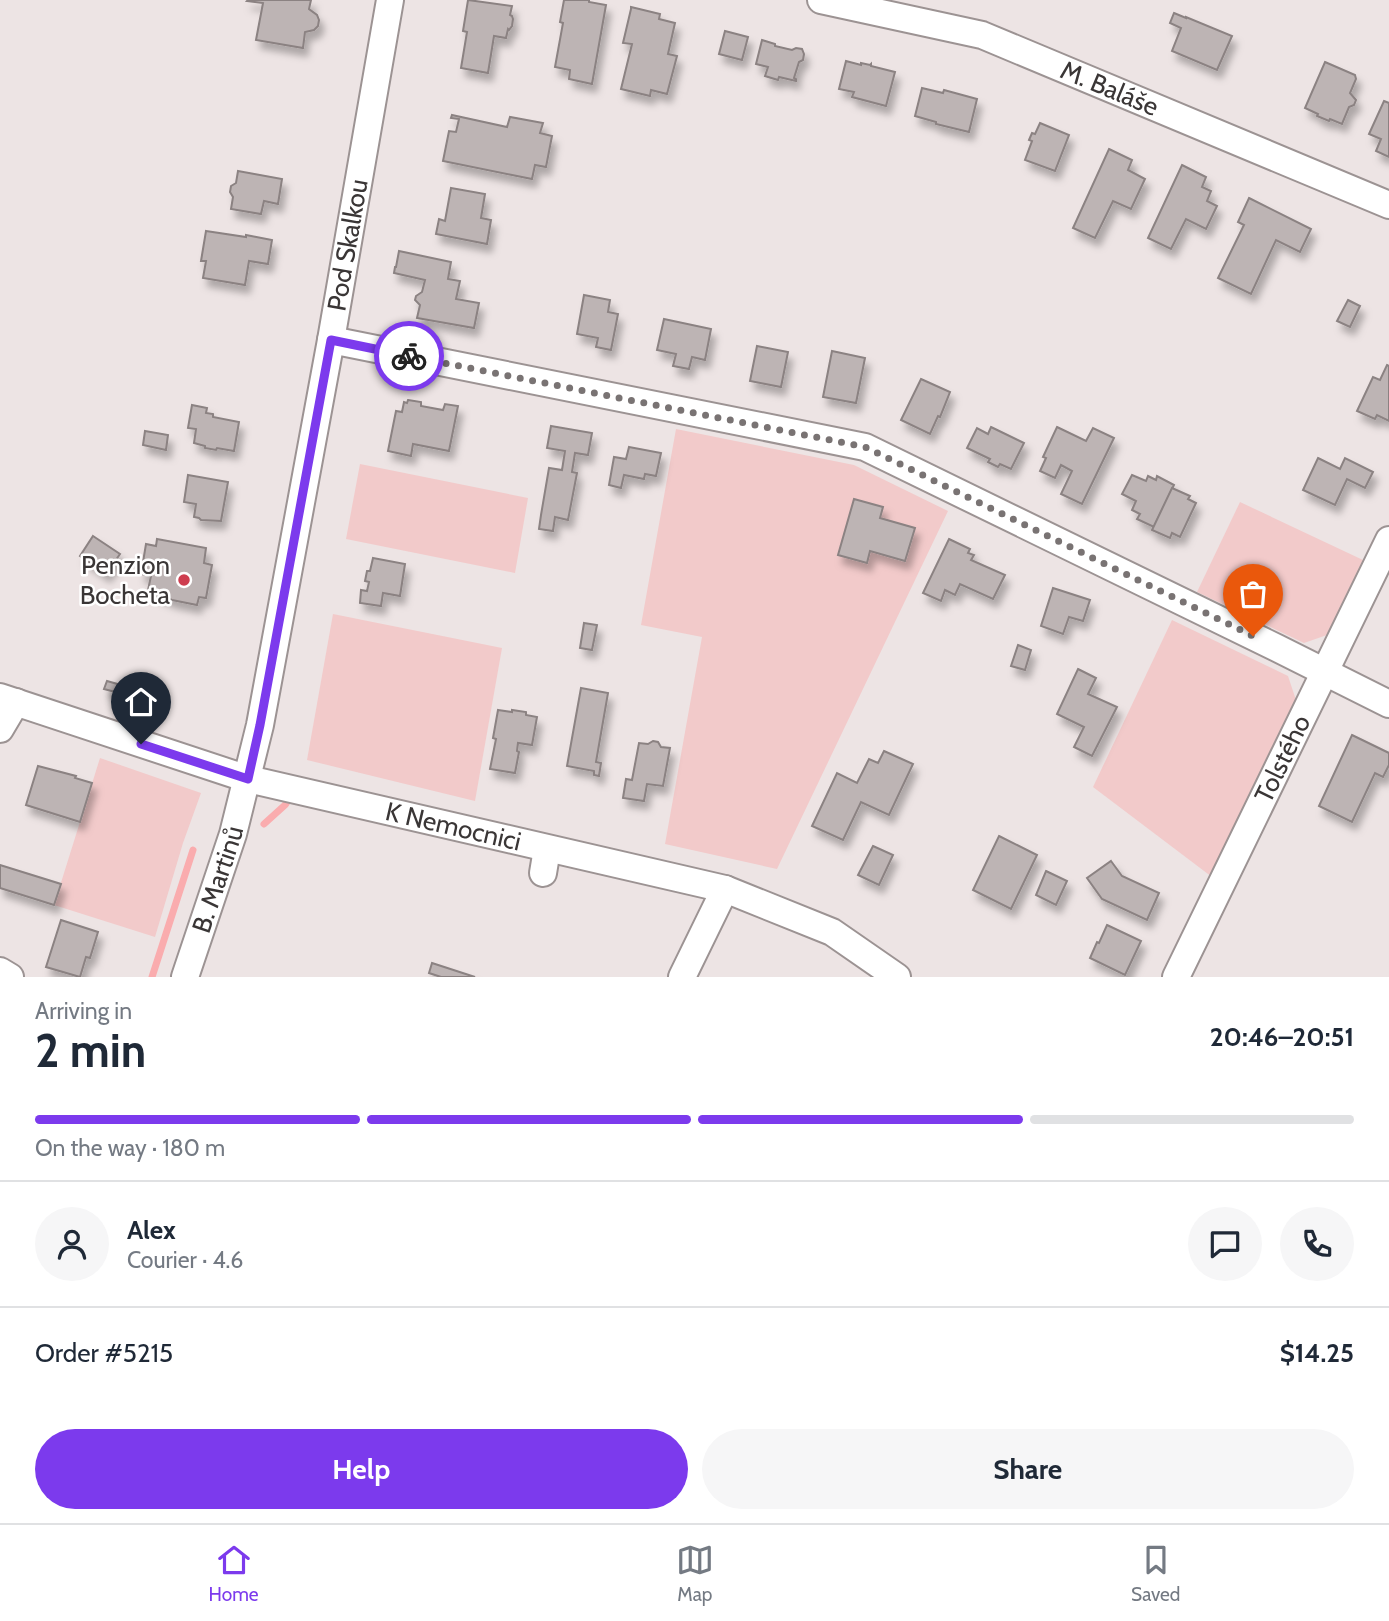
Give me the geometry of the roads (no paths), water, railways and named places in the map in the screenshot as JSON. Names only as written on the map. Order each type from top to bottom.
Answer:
[{"type":"street","name":"Pod Skalkou","points":[[248,779],[331,340],[390,0]]},
{"type":"street","name":"M. Baláše","points":[[821,0],[982,35],[1389,205]]},
{"type":"street","points":[[331,340],[865,447],[1389,704]]},
{"type":"street","name":"Tolstého","points":[[1176,977],[1389,540]]},
{"type":"street","points":[[0,729],[8,700]]},
{"type":"street","name":"K Nemocnici","points":[[8,700],[248,779],[545,861],[725,889],[832,932],[897,977]]},
{"type":"street","name":"B. Martinů","points":[[185,977],[233,834],[248,779]]},
{"type":"street","points":[[682,977],[725,889]]},
{"type":"street","points":[[0,971],[10,977]]},
{"type":"waterway","points":[[264,824],[291,796]]},
{"type":"waterway","points":[[152,977],[193,850]]},
{"type":"place","name":"Penzion Bocheta","points":[[184,580]]}]
